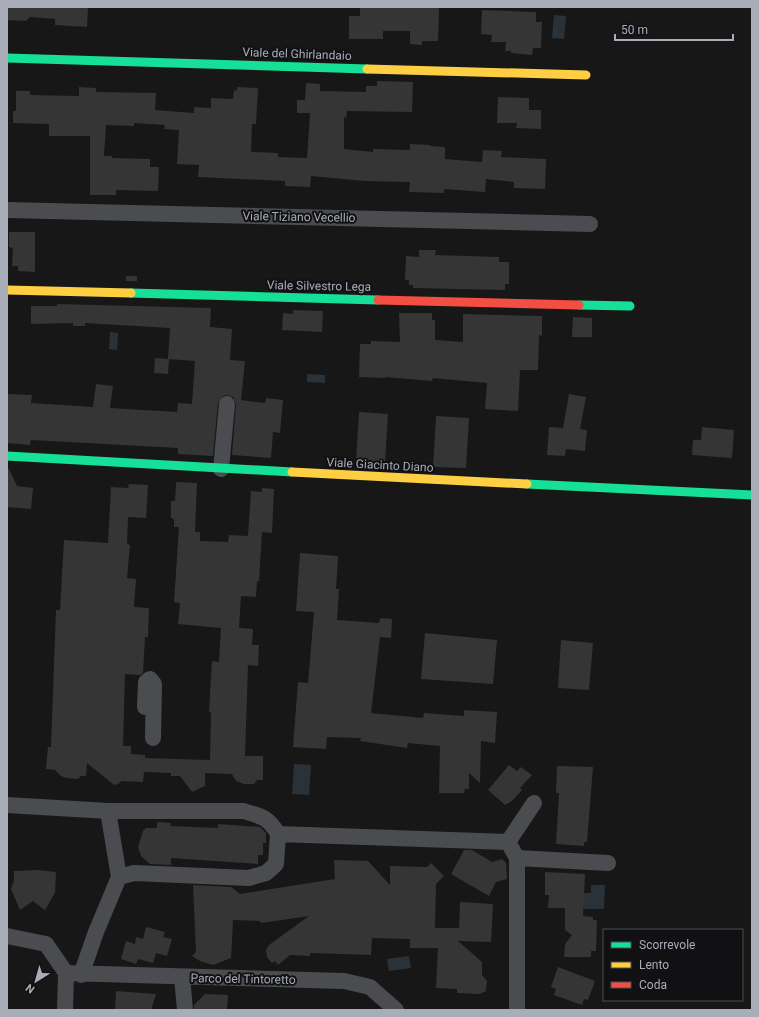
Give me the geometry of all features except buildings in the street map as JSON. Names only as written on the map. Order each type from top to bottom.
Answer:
[{"type":"street","name":"Viale del Ghirlandaio","points":[[7,58],[586,75]]},
{"type":"street","name":"Viale Tiziano Vecellio","points":[[7,210],[590,224]]},
{"type":"street","name":"Viale Silvestro Lega","points":[[7,290],[630,306]]},
{"type":"street","points":[[221,469],[227,404]]},
{"type":"street","name":"Viale Giacinto Diano","points":[[7,456],[221,469],[752,495]]},
{"type":"street","points":[[144,707],[146,682],[150,679],[154,684],[154,738]]},
{"type":"street","points":[[508,842],[534,803]]},
{"type":"street","points":[[7,805],[108,811],[243,811],[259,815],[271,822],[278,834],[276,864],[266,873],[249,878],[134,873],[119,877]]},
{"type":"street","points":[[65,1010],[74,974],[96,932],[119,877],[108,811]]},
{"type":"street","points":[[278,834],[508,842]]},
{"type":"street","points":[[508,842],[517,858],[517,1010]]},
{"type":"street","points":[[517,858],[608,863]]},
{"type":"street","points":[[7,936],[46,944],[74,974]]},
{"type":"street","name":"Parco del Tintoretto","points":[[74,974],[344,981],[370,987],[396,1010]]},
{"type":"street","points":[[182,977],[185,1010]]},
{"type":"shaded area","points":[[554,15],[566,16],[564,39],[552,38]]},
{"type":"shaded area","points":[[110,332],[118,333],[117,350],[109,349]]},
{"type":"shaded area","points":[[307,374],[325,375],[325,383],[307,382]]},
{"type":"shaded area","points":[[294,764],[311,765],[309,795],[292,794]]},
{"type":"shaded area","points":[[591,885],[605,885],[604,909],[582,909],[580,897],[584,897],[584,893],[591,893]]},
{"type":"shaded area","points":[[409,956],[411,968],[389,971],[387,959]]},
{"type":"traffic: fast","points":[[7,58],[367,69]]},
{"type":"traffic: fast","points":[[131,293],[378,300]]},
{"type":"traffic: fast","points":[[579,305],[630,306]]},
{"type":"traffic: fast","points":[[7,456],[292,472]]},
{"type":"traffic: fast","points":[[527,484],[752,495]]},
{"type":"traffic: slow","points":[[367,69],[586,75]]},
{"type":"traffic: slow","points":[[7,290],[131,293]]},
{"type":"traffic: slow","points":[[292,472],[527,484]]},
{"type":"traffic: jam","points":[[378,300],[579,305]]}]
